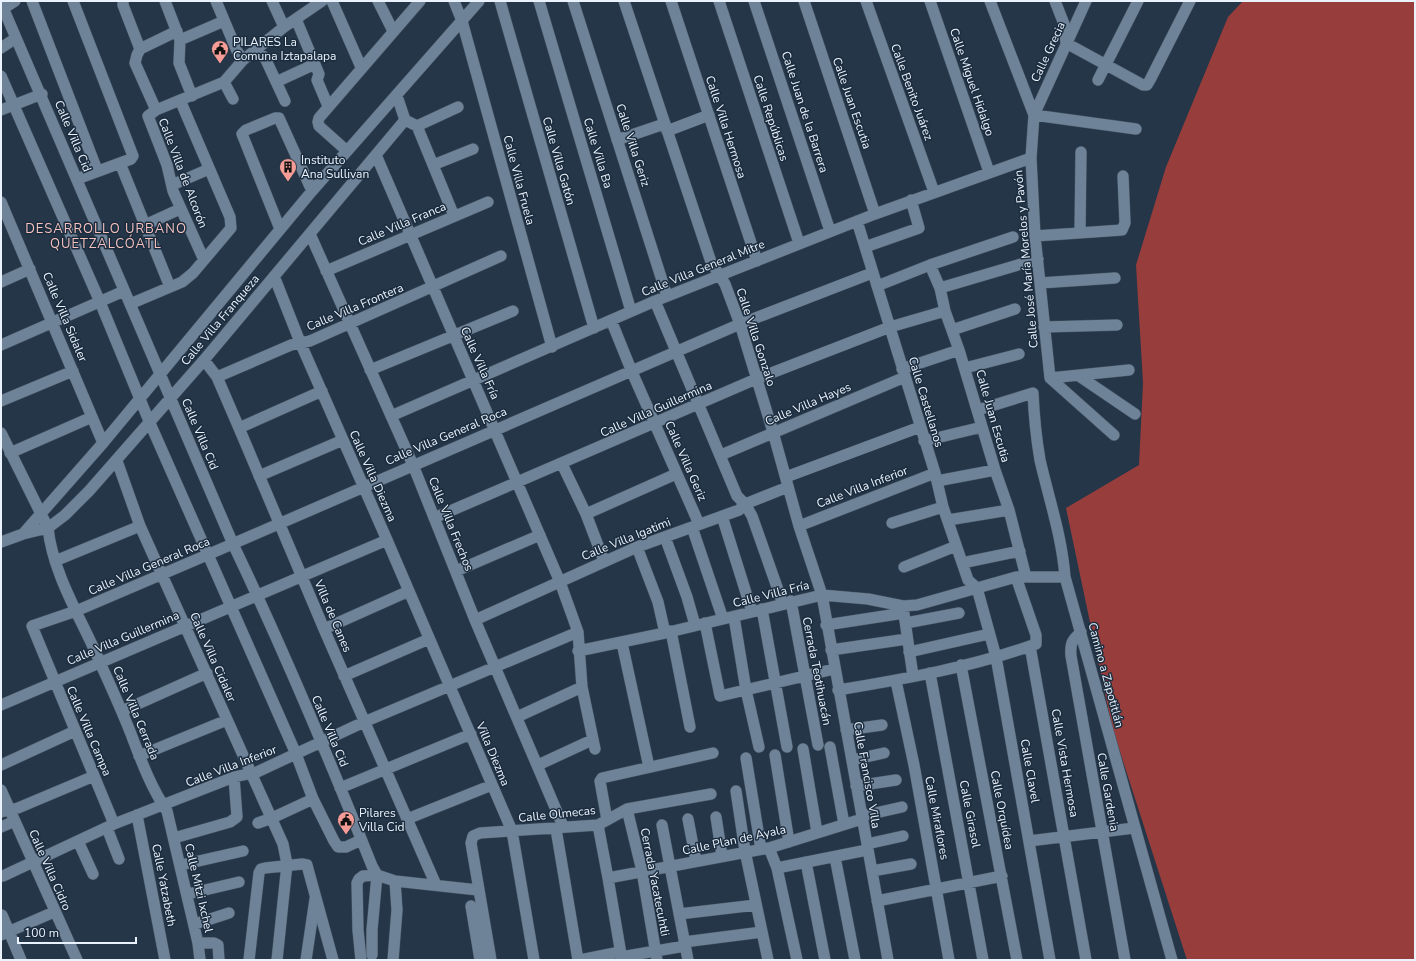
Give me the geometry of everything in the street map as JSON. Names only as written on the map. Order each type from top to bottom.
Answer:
[{"type":"street","points":[[2,8],[15,1]]},
{"type":"street","points":[[32,1],[97,170]]},
{"type":"street","points":[[73,1],[133,156],[130,159],[97,170],[77,180]]},
{"type":"street","name":"Calle Villa de Alcorón","points":[[123,1],[123,5],[140,48],[136,55],[136,63],[172,185],[180,209],[204,260]]},
{"type":"street","points":[[165,1],[178,36],[179,63],[192,96]]},
{"type":"street","points":[[216,1],[237,51],[243,60]]},
{"type":"street","points":[[272,1],[284,27]]},
{"type":"street","points":[[152,113],[224,82],[243,60],[255,52],[284,27],[321,1]]},
{"type":"street","points":[[332,1],[361,67]]},
{"type":"street","points":[[378,1],[393,31]]},
{"type":"street","points":[[347,151],[319,126],[318,122],[328,106],[420,1]]},
{"type":"street","points":[[454,1],[462,21]]},
{"type":"street","name":"Calle Villa Franqueza","points":[[22,534],[41,516],[104,443],[312,191],[479,1]]},
{"type":"street","name":"Calle Villa Gatón","points":[[500,1],[594,328]]},
{"type":"street","name":"Calle Villa Ba","points":[[539,1],[631,311]]},
{"type":"street","name":"Calle Villa Geriz","points":[[573,1],[667,296]]},
{"type":"street","name":"Calle Villa Gonzalo","points":[[624,1],[711,262],[725,284],[740,324],[773,432],[799,526],[822,594]]},
{"type":"street","name":"Calle Villa Hermosa","points":[[671,1],[758,261]]},
{"type":"street","name":"Calle Repúblicas","points":[[718,1],[799,244]]},
{"type":"street","name":"Calle Juan de la Barrera","points":[[754,1],[830,231]]},
{"type":"street","name":"Calle Juan Escutia","points":[[804,1],[875,214]]},
{"type":"street","name":"Calle Benito Juárez","points":[[866,1],[934,192]]},
{"type":"street","name":"Calle Miguel Hidalgo","points":[[930,1],[989,172]]},
{"type":"street","name":"Calle José María Morelos y Pavón","points":[[990,1],[1034,115],[1031,158],[1035,236],[1050,378]]},
{"type":"street","points":[[1056,1],[1064,24],[1066,43],[1105,66],[1143,85],[1147,84],[1190,1]]},
{"type":"street","name":"Calle Grecia","points":[[1034,115],[1086,1]]},
{"type":"street","points":[[1098,80],[1138,1]]},
{"type":"street","name":"Calle Villa Cid","points":[[2,8],[42,94],[124,291],[233,544],[257,594],[321,742],[372,866],[377,874]]},
{"type":"street","points":[[296,19],[320,74],[317,80],[328,106]]},
{"type":"street","points":[[140,48],[224,20]]},
{"type":"street","name":"Calle Villa Fruela","points":[[462,21],[552,347]]},
{"type":"street","points":[[1,48],[16,38]]},
{"type":"street","points":[[255,52],[263,56],[266,60],[284,101]]},
{"type":"street","points":[[276,82],[315,64]]},
{"type":"street","points":[[1,76],[100,302],[149,422],[334,842],[338,847],[346,847],[361,840]]},
{"type":"street","points":[[224,82],[233,99]]},
{"type":"street","points":[[1,110],[42,94]]},
{"type":"street","points":[[397,96],[405,120],[417,126],[454,216]]},
{"type":"street","points":[[130,304],[187,278],[231,228],[231,222],[180,100]]},
{"type":"street","points":[[417,126],[458,107]]},
{"type":"street","points":[[617,140],[709,115]]},
{"type":"street","points":[[1034,115],[1136,129]]},
{"type":"street","points":[[280,229],[242,134],[258,125],[275,118],[280,118],[312,191]]},
{"type":"street","name":"Calle Villa Franqueza","points":[[1,542],[22,534],[48,528],[65,515],[117,461],[149,422],[204,360],[405,120]]},
{"type":"street","points":[[433,165],[473,149]]},
{"type":"street","points":[[1080,232],[1081,152]]},
{"type":"street","name":"Calle Villa Fría","points":[[376,155],[409,235],[495,429],[560,582],[578,632],[578,651],[582,687],[594,745],[538,765]]},
{"type":"street","name":"Calle Villa General Mitre","points":[[391,416],[667,296],[911,200],[1031,158]]},
{"type":"street","points":[[120,163],[170,287]]},
{"type":"street","points":[[172,185],[209,168]]},
{"type":"street","points":[[1035,236],[1122,230],[1124,228],[1123,176]]},
{"type":"street","points":[[865,247],[919,228],[911,200]]},
{"type":"street","name":"Calle Villa Sidaler","points":[[1,202],[6,224],[30,269],[104,443]]},
{"type":"street","name":"Calle Villa Franca","points":[[326,271],[488,202]]},
{"type":"street","points":[[145,225],[180,209]]},
{"type":"street","name":"Calle Castellanos","points":[[856,221],[936,477],[943,507],[968,580],[977,588]]},
{"type":"street","name":"Calle Villa Frechos","points":[[310,234],[413,465],[475,620],[538,765],[560,828],[579,960]]},
{"type":"street","points":[[877,286],[930,265],[1013,237]]},
{"type":"street","name":"Calle Villa Frontera","points":[[217,377],[300,342],[310,341],[350,324],[433,288],[501,256]]},
{"type":"street","points":[[940,288],[1038,259]]},
{"type":"street","name":"Calle Juan Escutia","points":[[930,265],[940,288],[945,311],[960,350],[982,428],[1009,510],[1020,551],[1021,577]]},
{"type":"street","points":[[1,282],[30,269]]},
{"type":"street","name":"Calle Villa General Roca","points":[[32,626],[76,611],[208,555],[363,486],[632,372],[740,324],[872,273]]},
{"type":"street","name":"Calle Villa Diezma","points":[[274,276],[300,342],[450,686]]},
{"type":"street","points":[[1040,283],[1115,278]]},
{"type":"street","points":[[1,345],[124,291]]},
{"type":"street","points":[[655,301],[721,454],[737,496],[745,504]]},
{"type":"street","points":[[952,330],[1015,309]]},
{"type":"street","points":[[370,370],[513,311]]},
{"type":"street","name":"Calle Villa Guillermina","points":[[434,518],[756,380],[890,327],[945,311]]},
{"type":"street","name":"Calle Villa Geriz","points":[[611,320],[696,525],[728,618],[759,747]]},
{"type":"street","points":[[1044,327],[1117,325]]},
{"type":"street","name":"Calle Villa Hayes","points":[[721,454],[903,373],[960,350]]},
{"type":"street","points":[[965,368],[1019,354]]},
{"type":"street","name":"Villa de Canes","points":[[204,360],[217,377],[240,428],[344,676],[436,884]]},
{"type":"street","points":[[1,401],[73,370]]},
{"type":"street","points":[[1050,378],[1129,370]]},
{"type":"street","points":[[1079,376],[1135,414]]},
{"type":"street","points":[[1050,378],[1114,435]]},
{"type":"street","points":[[240,428],[322,391]]},
{"type":"street","name":"Camino a Zapotitlán","points":[[978,410],[1032,393],[1034,424],[1040,459],[1064,555],[1065,577],[1172,960]]},
{"type":"street","points":[[10,453],[92,417]]},
{"type":"street","name":"Calle Villa Igatimi","points":[[475,620],[637,547],[739,510],[745,504],[787,482],[920,427]]},
{"type":"street","points":[[924,441],[982,428]]},
{"type":"street","name":"Calle Villa Cerrada","points":[[1,433],[48,528],[49,544],[55,561],[163,806]]},
{"type":"street","points":[[259,476],[343,440]]},
{"type":"street","name":"Calle Villa Cidaler","points":[[117,461],[140,526],[283,844],[287,864],[277,960]]},
{"type":"street","points":[[562,464],[586,514],[604,561]]},
{"type":"street","name":"Calle Villa Inferior","points":[[799,526],[936,477],[995,470]]},
{"type":"street","points":[[586,514],[676,474]]},
{"type":"street","name":"Cerrada Teotihuacán","points":[[745,504],[752,516],[787,602],[806,675],[818,745]]},
{"type":"street","points":[[892,523],[943,507]]},
{"type":"street","points":[[948,520],[1009,510]]},
{"type":"street","points":[[722,516],[757,610],[775,682],[788,747]]},
{"type":"street","points":[[55,561],[140,526]]},
{"type":"street","points":[[456,571],[540,535]]},
{"type":"street","points":[[665,537],[687,597],[700,624],[720,696],[834,669]]},
{"type":"street","name":"Calle Villa Guillermina","points":[[1,705],[257,594],[387,540]]},
{"type":"street","points":[[904,567],[956,546]]},
{"type":"street","points":[[637,547],[668,632],[690,727]]},
{"type":"street","points":[[962,563],[1020,551]]},
{"type":"street","name":"Calle Villa Fría","points":[[578,651],[622,643],[822,594],[868,599],[904,614],[917,605],[1021,577],[1065,577]]},
{"type":"street","name":"Calle Vista Hermosa","points":[[1021,577],[1036,635],[1036,644],[1030,646],[1086,960]]},
{"type":"street","name":"Calle Clavel","points":[[977,588],[996,657],[1050,960]]},
{"type":"street","points":[[324,629],[409,591]]},
{"type":"street","name":"Calle Francisco Villa","points":[[822,594],[826,625],[888,960]]},
{"type":"street","points":[[826,625],[904,614],[959,613]]},
{"type":"street","points":[[904,614],[913,676]]},
{"type":"street","name":"Calle Villa Campa","points":[[32,626],[94,776],[111,826],[119,859]]},
{"type":"street","name":"Calle Villa Inferior","points":[[3,876],[111,826],[234,776],[251,774],[364,722],[578,632]]},
{"type":"street","name":"Calle Gardenia","points":[[1081,632],[1070,645],[1125,960]]},
{"type":"street","points":[[909,652],[989,634]]},
{"type":"street","points":[[344,676],[429,639]]},
{"type":"street","points":[[831,650],[907,639]]},
{"type":"street","points":[[622,643],[649,767]]},
{"type":"street","points":[[838,690],[896,681],[996,657],[1030,646]]},
{"type":"street","name":"Calle Orquídea","points":[[961,665],[1017,960]]},
{"type":"street","points":[[122,711],[207,673]]},
{"type":"street","name":"Calle Girasol","points":[[930,673],[983,960]]},
{"type":"street","name":"Calle Miraflores","points":[[896,681],[937,890],[949,960]]},
{"type":"street","name":"Villa Diezma","points":[[450,686],[512,831],[534,960]]},
{"type":"street","points":[[517,717],[582,687]]},
{"type":"street","points":[[140,756],[227,720]]},
{"type":"street","points":[[846,730],[882,725]]},
{"type":"street","points":[[1,765],[75,731]]},
{"type":"street","points":[[340,788],[471,734]]},
{"type":"street","points":[[830,747],[844,824]]},
{"type":"street","points":[[803,749],[817,832]]},
{"type":"street","points":[[621,956],[608,878],[602,823],[600,781],[602,778],[714,753]]},
{"type":"street","points":[[852,760],[884,753]]},
{"type":"street","points":[[775,755],[789,842]]},
{"type":"street","points":[[746,758],[765,849],[777,868],[797,960]]},
{"type":"street","points":[[5,811],[94,776]]},
{"type":"street","points":[[174,838],[230,822],[237,817],[234,776]]},
{"type":"street","points":[[856,786],[896,780]]},
{"type":"street","points":[[407,820],[492,785]]},
{"type":"street","points":[[736,791],[756,905],[768,960]]},
{"type":"street","name":"Calle Villa Cidro","points":[[2,794],[5,811],[14,821],[77,960]]},
{"type":"street","name":"Calle Olmecas","points":[[478,890],[471,843],[473,836],[480,833],[560,828],[602,823],[627,809],[711,794]]},
{"type":"street","points":[[258,823],[314,799]]},
{"type":"street","name":"Calle Mitzi Ixchel","points":[[163,806],[167,811],[181,865],[198,942],[214,943],[218,945],[218,960]]},
{"type":"street","name":"Calle Plan de Ayala","points":[[608,878],[746,851],[765,849],[862,818],[902,807]]},
{"type":"street","name":"Cerrada Yacatecuhtli","points":[[627,809],[642,871],[656,956]]},
{"type":"street","name":"Calle Yatzabeth","points":[[137,815],[165,960]]},
{"type":"street","points":[[716,817],[722,856]]},
{"type":"street","points":[[688,820],[696,861]]},
{"type":"street","points":[[1,827],[14,821]]},
{"type":"street","points":[[662,824],[668,867],[688,960]]},
{"type":"street","points":[[1029,841],[1134,828]]},
{"type":"street","points":[[777,868],[835,857],[903,836]]},
{"type":"street","points":[[78,841],[93,874]]},
{"type":"street","points":[[181,865],[243,850]]},
{"type":"street","points":[[835,857],[855,960]]},
{"type":"street","points":[[806,862],[825,960]]},
{"type":"street","points":[[249,960],[259,873],[261,869],[287,864],[306,865],[333,960]]},
{"type":"street","points":[[872,871],[911,864]]},
{"type":"street","points":[[361,960],[358,930],[357,883],[363,876],[377,874],[395,881],[436,884],[478,890],[491,960]]},
{"type":"street","points":[[372,955],[372,930],[377,874]]},
{"type":"street","points":[[878,901],[970,884],[1002,876]]},
{"type":"street","points":[[393,960],[397,910],[395,881]]},
{"type":"street","points":[[188,894],[239,882]]},
{"type":"street","points":[[306,960],[315,897]]},
{"type":"street","points":[[679,914],[756,905]]},
{"type":"street","points":[[472,906],[480,960]]},
{"type":"street","points":[[5,934],[54,912]]},
{"type":"street","points":[[195,924],[229,913]]},
{"type":"street","points":[[2,915],[5,934],[21,960]]},
{"type":"street","points":[[358,930],[372,930]]},
{"type":"street","points":[[579,960],[621,956],[656,956],[685,944],[762,932]]},
{"type":"street","points":[[198,942],[200,960]]},
{"type":"shaded area","points":[[1243,1],[1415,1],[1415,960],[1187,960],[1112,727],[1066,508],[1139,465],[1143,383],[1136,265],[1166,167],[1228,17]]},
{"type":"place","name":"PILARES La Comuna Iztapalapa","points":[[220,64]]},
{"type":"place","name":"Instituto Ana Sullivan","points":[[288,182]]},
{"type":"place","name":"Pilares Villa Cid","points":[[346,835]]},
{"type":"district","name":"DESARROLLO URBANO QUETZALCÓATL","points":[[106,236]]}]
